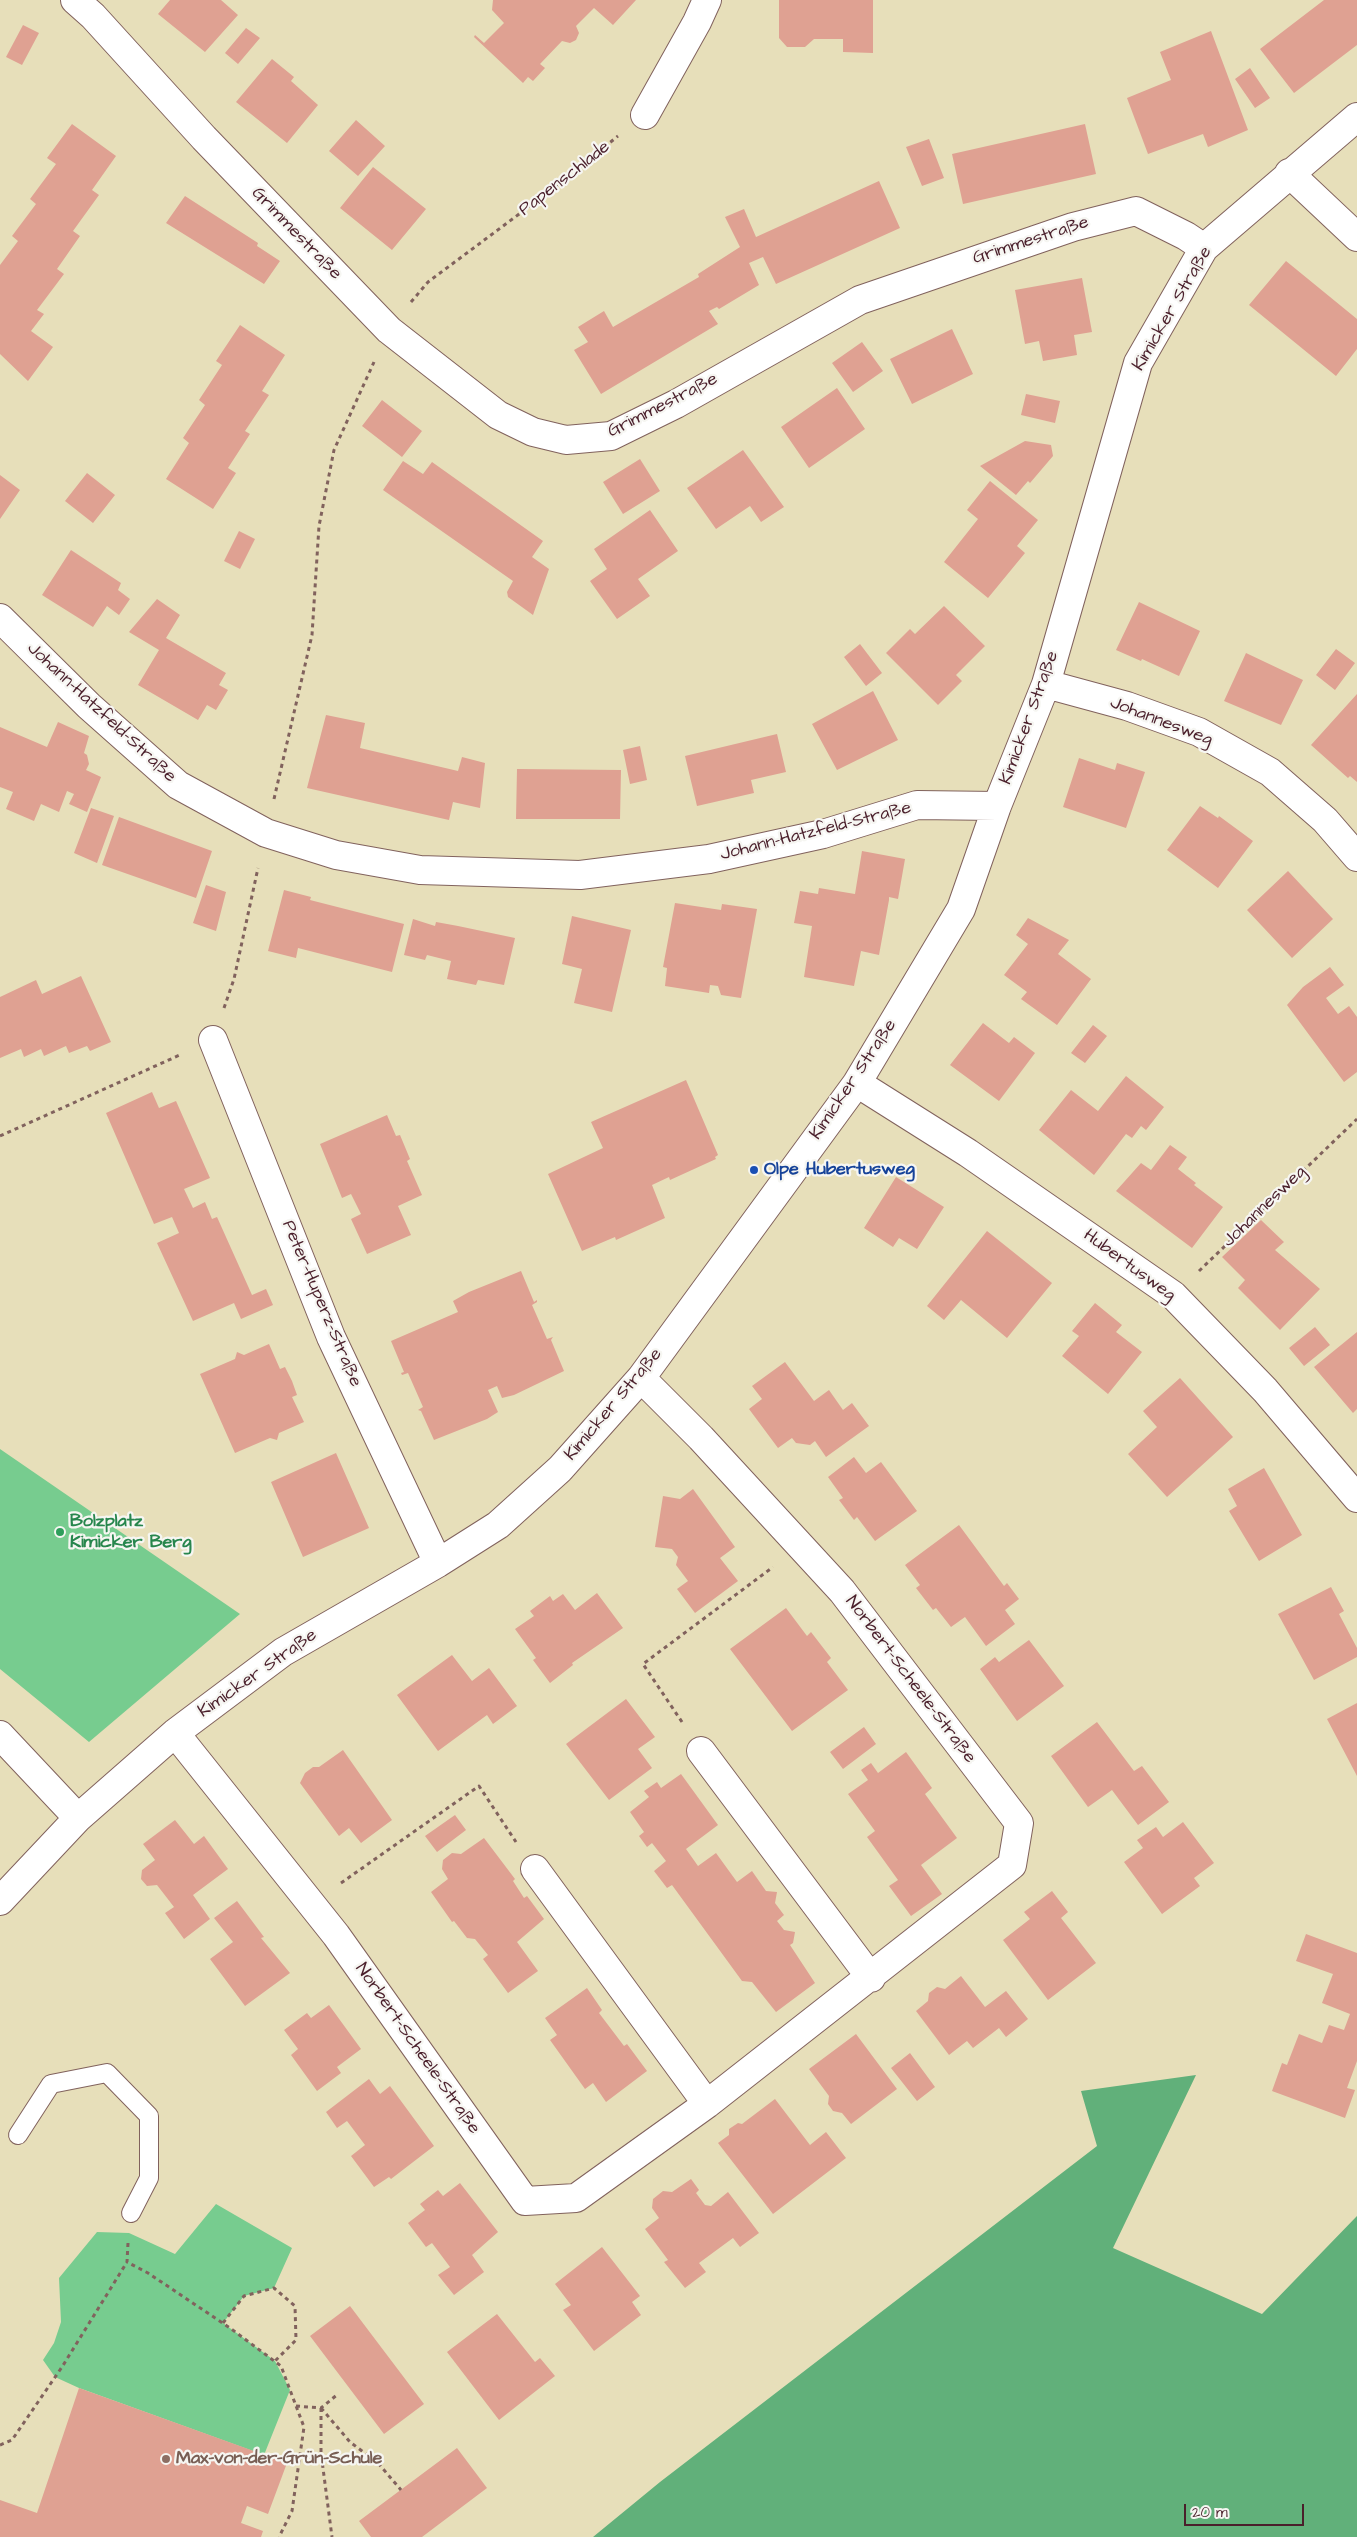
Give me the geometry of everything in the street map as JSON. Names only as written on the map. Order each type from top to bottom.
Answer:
[{"type":"street","name":"Grimmestraße","points":[[75,0],[93,16],[204,138],[389,330],[498,415],[533,432],[566,440],[611,436],[676,404],[860,300],[1073,226],[1136,211],[1186,236],[1204,248]]},
{"type":"street","points":[[645,115],[697,22],[707,0]]},
{"type":"street","name":"Kimicker Straße","points":[[0,1901],[78,1818],[175,1732],[283,1652],[438,1563],[498,1525],[560,1470],[641,1378],[857,1083],[961,909],[997,806],[1046,684],[1138,363],[1204,248],[1289,173],[1357,117]]},
{"type":"street","points":[[1289,173],[1357,237]]},
{"type":"street","name":"Johann-Hatzfeld-Straße","points":[[0,618],[89,706],[178,784],[266,833],[336,855],[420,870],[580,875],[709,859],[823,834],[917,805],[997,806]]},
{"type":"street","name":"Johannesweg","points":[[1046,684],[1127,706],[1199,732],[1270,772],[1325,820],[1357,857]]},
{"type":"street","name":"Peter-Huperz-Straße","points":[[213,1040],[331,1337],[438,1563]]},
{"type":"street","name":"Hubertusweg","points":[[857,1083],[968,1153],[1173,1295],[1265,1390],[1357,1498]]},
{"type":"street","name":"Norbert-Scheele-Straße","points":[[175,1732],[336,1935],[525,2201],[576,2198],[707,2104],[871,1978],[1012,1865],[1019,1823],[842,1591],[702,1438],[641,1378]]},
{"type":"street","points":[[0,1735],[78,1818]]},
{"type":"street","points":[[701,1751],[871,1978]]},
{"type":"street","points":[[535,1869],[707,2104]]},
{"type":"lane","points":[[18,2135],[51,2084],[107,2072],[149,2116],[149,2178],[131,2213]]},
{"type":"path","name":"Papenschlade","points":[[213,1040],[234,979],[312,635],[319,526],[334,450],[389,330],[428,282],[550,191],[645,115]]},
{"type":"path","points":[[0,1136],[213,1040]]},
{"type":"path","name":"Johannesweg","points":[[1173,1295],[1357,1119]]},
{"type":"path","points":[[701,1751],[643,1664],[800,1545]]},
{"type":"path","points":[[312,1904],[479,1786],[535,1869]]},
{"type":"path","points":[[0,2445],[12,2440],[58,2372],[127,2262],[131,2213]]},
{"type":"path","points":[[127,2262],[148,2273],[281,2366],[304,2427],[292,2511],[279,2537]]},
{"type":"path","points":[[223,2324],[244,2296],[274,2288],[295,2306],[296,2340],[275,2361]]},
{"type":"path","points":[[296,2406],[321,2408],[338,2394]]},
{"type":"path","points":[[321,2408],[350,2442],[378,2463],[401,2490]]},
{"type":"path","points":[[321,2408],[321,2453],[332,2537]]},
{"type":"green space","name":"Bolzplatz Kimicker Berg","points":[[0,1449],[240,1614],[89,1742],[0,1669]]},
{"type":"green space","points":[[1196,2075],[1113,2248],[1262,2314],[1357,2216],[1357,2537],[593,2537],[660,2482],[1097,2146],[1081,2091]]},
{"type":"green space","points":[[216,2204],[292,2248],[274,2288],[244,2296],[223,2323],[275,2361],[290,2390],[264,2455],[79,2388],[55,2377],[43,2360],[54,2343],[61,2322],[59,2278],[97,2232],[129,2233],[175,2254]]},
{"type":"building","points":[[170,0],[221,0],[238,15],[205,52],[158,14]]},
{"type":"building","points":[[493,0],[636,0],[613,25],[594,8],[576,26],[579,33],[576,40],[570,43],[562,41],[540,64],[545,68],[533,81],[528,77],[523,83],[474,37],[475,35],[484,43],[504,23],[492,10]]},
{"type":"building","points":[[779,0],[873,0],[873,53],[843,52],[843,39],[814,39],[805,47],[787,47],[779,38]]},
{"type":"building","points":[[1324,0],[1357,0],[1357,45],[1294,93],[1260,49]]},
{"type":"building","points":[[23,25],[39,33],[22,65],[6,57]]},
{"type":"building","points":[[246,28],[260,38],[238,64],[225,53]]},
{"type":"building","points":[[1211,31],[1248,130],[1208,147],[1203,134],[1148,154],[1127,98],[1171,80],[1160,52]]},
{"type":"building","points":[[272,59],[294,77],[291,81],[318,105],[287,143],[236,102]]},
{"type":"building","points":[[1250,68],[1270,98],[1255,108],[1235,79]]},
{"type":"building","points":[[356,120],[385,146],[358,176],[329,151]]},
{"type":"building","points":[[72,124],[116,156],[92,190],[99,195],[73,231],[80,236],[57,269],[64,274],[37,310],[44,314],[31,331],[53,347],[28,381],[0,354],[0,265],[18,241],[12,236],[36,204],[30,199],[56,164],[47,158]]},
{"type":"building","points":[[1085,124],[1096,174],[963,204],[952,154]]},
{"type":"building","points":[[929,139],[944,178],[922,186],[906,147]]},
{"type":"building","points":[[373,167],[426,209],[392,250],[340,208]]},
{"type":"building","points":[[879,181],[900,228],[776,284],[763,257],[749,263],[759,285],[719,309],[717,307],[709,311],[718,324],[601,394],[574,350],[588,342],[578,327],[604,311],[613,327],[699,277],[698,274],[740,247],[725,217],[744,209],[756,237]]},
{"type":"building","points":[[185,196],[258,243],[257,246],[280,261],[264,284],[166,223]]},
{"type":"building","points":[[1286,261],[1357,319],[1357,349],[1336,376],[1249,305]]},
{"type":"building","points":[[1082,278],[1092,332],[1074,335],[1077,355],[1043,361],[1039,341],[1025,344],[1015,290]]},
{"type":"building","points":[[240,325],[285,355],[262,391],[269,395],[245,431],[250,434],[228,468],[236,473],[213,509],[166,479],[189,443],[183,438],[205,405],[199,400],[222,365],[216,361]]},
{"type":"building","points":[[952,329],[973,374],[912,404],[890,359]]},
{"type":"building","points":[[862,342],[883,371],[853,392],[832,363]]},
{"type":"building","points":[[837,388],[865,429],[809,468],[781,427]]},
{"type":"building","points":[[1026,394],[1060,401],[1055,423],[1021,415]]},
{"type":"building","points":[[382,400],[422,431],[402,457],[362,426]]},
{"type":"building","points":[[1025,441],[1051,445],[1053,456],[1030,483],[1028,481],[1016,495],[980,466]]},
{"type":"building","points":[[743,450],[784,507],[761,522],[750,506],[716,529],[687,488]]},
{"type":"building","points":[[640,459],[660,491],[623,514],[603,482]]},
{"type":"building","points":[[403,461],[423,474],[432,462],[543,541],[532,557],[549,569],[533,615],[508,597],[507,592],[513,581],[383,490]]},
{"type":"building","points":[[87,473],[115,495],[93,523],[65,501]]},
{"type":"building","points":[[0,475],[20,490],[0,519]]},
{"type":"building","points":[[990,481],[1038,520],[1017,546],[1025,553],[988,598],[944,562],[978,519],[967,510]]},
{"type":"building","points":[[650,510],[678,551],[638,579],[650,596],[617,619],[590,581],[607,569],[594,549]]},
{"type":"building","points":[[239,531],[255,539],[240,569],[224,561]]},
{"type":"building","points":[[71,550],[121,583],[118,590],[130,599],[119,615],[107,606],[93,627],[42,595]]},
{"type":"building","points":[[157,599],[180,615],[166,638],[226,673],[219,685],[228,690],[216,710],[207,705],[198,720],[138,685],[159,650],[129,632]]},
{"type":"building","points":[[1139,602],[1200,631],[1179,676],[1142,659],[1141,661],[1116,650]]},
{"type":"building","points":[[944,606],[985,646],[956,675],[962,681],[938,705],[886,653],[910,629],[915,634]]},
{"type":"building","points":[[860,644],[882,673],[866,686],[844,657]]},
{"type":"building","points":[[1336,649],[1355,663],[1335,690],[1316,675]]},
{"type":"building","points":[[1246,653],[1303,680],[1281,725],[1224,701]]},
{"type":"building","points":[[873,691],[898,740],[837,770],[812,724]]},
{"type":"building","points":[[1357,694],[1357,782],[1350,776],[1348,778],[1311,745]]},
{"type":"building","points":[[326,715],[365,723],[360,748],[458,771],[462,757],[485,763],[480,808],[453,802],[449,820],[307,788]]},
{"type":"building","points":[[58,722],[89,736],[84,753],[87,755],[89,764],[86,770],[101,777],[87,812],[69,804],[74,794],[67,791],[59,812],[41,804],[34,821],[6,809],[13,792],[0,787],[0,727],[47,747]]},
{"type":"building","points":[[777,734],[786,772],[751,780],[754,793],[697,806],[685,756]]},
{"type":"building","points":[[640,746],[647,780],[630,784],[623,750]]},
{"type":"building","points":[[1079,758],[1115,770],[1117,763],[1145,772],[1126,828],[1063,807]]},
{"type":"building","points":[[517,769],[621,770],[620,819],[516,819]]},
{"type":"building","points":[[1200,806],[1218,818],[1219,816],[1253,841],[1218,888],[1167,850]]},
{"type":"building","points":[[91,808],[114,816],[97,863],[74,853]]},
{"type":"building","points":[[119,817],[212,851],[196,898],[102,865]]},
{"type":"building","points":[[862,851],[905,859],[898,899],[889,897],[879,955],[861,951],[854,986],[804,977],[812,926],[794,923],[800,891],[818,894],[819,888],[855,894]]},
{"type":"building","points":[[1288,871],[1333,919],[1292,958],[1247,910]]},
{"type":"building","points":[[206,885],[226,892],[216,931],[193,923]]},
{"type":"building","points":[[284,890],[311,897],[310,900],[404,924],[392,972],[298,948],[296,958],[268,951]]},
{"type":"building","points":[[675,903],[721,910],[722,904],[757,909],[741,998],[721,995],[718,986],[710,985],[709,993],[665,986],[667,968],[663,967]]},
{"type":"building","points":[[572,916],[631,930],[612,1012],[574,1003],[582,969],[562,964]]},
{"type":"building","points":[[1028,918],[1069,940],[1058,954],[1091,979],[1057,1025],[1021,999],[1027,992],[1004,975],[1028,944],[1016,935]]},
{"type":"building","points":[[413,919],[435,926],[436,922],[515,938],[504,985],[478,980],[476,985],[447,979],[451,961],[427,955],[425,960],[404,955]]},
{"type":"building","points":[[1330,967],[1344,985],[1326,998],[1338,1014],[1349,1006],[1357,1017],[1357,1072],[1344,1082],[1287,1005],[1303,987]]},
{"type":"building","points":[[81,976],[111,1042],[90,1051],[87,1046],[69,1053],[66,1046],[44,1056],[41,1049],[24,1057],[21,1049],[0,1058],[0,997],[36,980],[42,994]]},
{"type":"building","points":[[983,1023],[1009,1043],[1014,1037],[1035,1053],[999,1101],[950,1065]]},
{"type":"building","points":[[1093,1025],[1107,1036],[1085,1063],[1071,1053]]},
{"type":"building","points":[[1126,1076],[1164,1107],[1146,1130],[1141,1126],[1132,1138],[1126,1134],[1094,1175],[1039,1130],[1071,1090],[1098,1111]]},
{"type":"building","points":[[686,1080],[718,1155],[715,1157],[716,1159],[670,1180],[669,1177],[652,1185],[665,1218],[616,1240],[615,1237],[582,1251],[548,1174],[603,1148],[591,1122]]},
{"type":"building","points":[[152,1092],[159,1108],[176,1101],[210,1178],[184,1189],[193,1208],[205,1202],[212,1219],[217,1217],[252,1295],[266,1289],[273,1305],[241,1319],[234,1303],[193,1321],[157,1243],[179,1233],[172,1217],[154,1224],[106,1113]]},
{"type":"building","points":[[387,1115],[396,1136],[400,1135],[410,1159],[407,1161],[422,1195],[398,1206],[411,1235],[367,1254],[351,1219],[361,1214],[351,1194],[342,1198],[320,1144]]},
{"type":"building","points":[[1170,1145],[1187,1157],[1178,1169],[1196,1183],[1194,1185],[1223,1207],[1192,1248],[1116,1191],[1141,1163],[1151,1170]]},
{"type":"building","points":[[896,1177],[944,1207],[917,1249],[899,1238],[893,1247],[864,1228]]},
{"type":"building","points":[[1261,1220],[1284,1242],[1275,1250],[1320,1289],[1280,1330],[1238,1288],[1245,1280],[1222,1257]]},
{"type":"building","points":[[987,1231],[1052,1283],[1007,1338],[961,1300],[944,1320],[927,1306]]},
{"type":"building","points":[[521,1271],[534,1302],[537,1300],[532,1305],[547,1339],[553,1337],[551,1340],[564,1371],[514,1395],[502,1398],[497,1386],[488,1390],[498,1412],[487,1419],[434,1440],[421,1411],[418,1410],[423,1407],[408,1373],[402,1375],[401,1373],[404,1372],[391,1341],[458,1312],[453,1301],[469,1292]]},
{"type":"building","points":[[1095,1303],[1122,1325],[1116,1332],[1142,1352],[1108,1394],[1062,1356],[1079,1336],[1072,1331]]},
{"type":"building","points":[[1315,1327],[1330,1345],[1304,1366],[1289,1348]]},
{"type":"building","points":[[1357,1332],[1357,1409],[1353,1413],[1314,1367]]},
{"type":"building","points":[[269,1344],[280,1369],[285,1367],[292,1381],[297,1395],[292,1397],[304,1422],[279,1433],[277,1440],[270,1438],[235,1453],[200,1374],[235,1359],[237,1352],[244,1355]]},
{"type":"building","points":[[785,1362],[814,1401],[829,1390],[843,1410],[852,1403],[869,1426],[826,1457],[815,1441],[810,1445],[796,1443],[792,1438],[778,1448],[749,1409],[762,1399],[752,1386]]},
{"type":"building","points":[[1180,1378],[1233,1437],[1167,1497],[1128,1454],[1157,1427],[1143,1411]]},
{"type":"building","points":[[336,1453],[369,1528],[303,1557],[271,1482]]},
{"type":"building","points":[[854,1457],[866,1473],[881,1462],[917,1511],[875,1541],[857,1517],[854,1520],[839,1500],[843,1498],[828,1477]]},
{"type":"building","points":[[1264,1468],[1302,1535],[1259,1561],[1229,1511],[1237,1506],[1228,1489]]},
{"type":"building","points":[[693,1489],[735,1547],[720,1558],[738,1581],[695,1613],[677,1589],[688,1581],[676,1565],[678,1557],[672,1549],[655,1547],[663,1496],[680,1499]]},
{"type":"building","points":[[959,1525],[1004,1586],[1007,1583],[1019,1599],[1005,1610],[1015,1624],[986,1646],[965,1617],[951,1627],[936,1608],[933,1610],[916,1588],[920,1585],[905,1565]]},
{"type":"building","points":[[1331,1587],[1344,1611],[1339,1614],[1357,1648],[1357,1657],[1314,1680],[1278,1614]]},
{"type":"building","points":[[597,1593],[623,1628],[572,1663],[573,1665],[550,1683],[533,1660],[536,1658],[515,1629],[534,1616],[530,1611],[550,1596],[553,1601],[563,1594],[575,1610]]},
{"type":"building","points":[[786,1608],[807,1636],[811,1632],[831,1658],[827,1662],[848,1690],[792,1731],[730,1649]]},
{"type":"building","points":[[1029,1640],[1064,1686],[1017,1721],[980,1669],[995,1657],[999,1662]]},
{"type":"building","points":[[452,1655],[472,1681],[489,1668],[517,1706],[493,1724],[487,1715],[438,1751],[397,1695]]},
{"type":"building","points":[[626,1699],[655,1737],[638,1749],[652,1768],[609,1800],[566,1744]]},
{"type":"building","points":[[1357,1703],[1357,1776],[1327,1719]]},
{"type":"building","points":[[1097,1722],[1134,1771],[1142,1766],[1169,1802],[1138,1825],[1112,1790],[1088,1807],[1051,1756]]},
{"type":"building","points":[[864,1727],[876,1744],[843,1769],[830,1752]]},
{"type":"building","points":[[343,1750],[392,1820],[361,1843],[349,1828],[339,1836],[300,1783],[305,1773],[313,1767],[319,1767]]},
{"type":"building","points":[[906,1752],[932,1788],[925,1794],[957,1838],[921,1865],[942,1894],[911,1916],[889,1886],[898,1880],[867,1837],[875,1831],[848,1794],[868,1780],[861,1770],[871,1763],[878,1773]]},
{"type":"building","points":[[681,1774],[718,1825],[686,1849],[698,1866],[716,1853],[737,1882],[752,1871],[766,1891],[777,1892],[775,1903],[784,1915],[777,1921],[784,1930],[795,1932],[793,1943],[790,1945],[815,1983],[776,2012],[752,1982],[742,1981],[672,1885],[667,1888],[654,1871],[666,1861],[652,1843],[647,1847],[639,1836],[644,1832],[630,1812],[649,1797],[644,1791],[657,1782],[661,1788]]},
{"type":"building","points":[[455,1815],[466,1830],[437,1852],[425,1836]]},
{"type":"building","points":[[175,1820],[194,1844],[204,1836],[228,1869],[193,1895],[210,1919],[184,1939],[165,1913],[174,1907],[157,1885],[147,1886],[141,1879],[142,1870],[155,1860],[143,1844]]},
{"type":"building","points":[[1183,1822],[1214,1863],[1194,1878],[1200,1886],[1162,1914],[1124,1862],[1143,1848],[1137,1840],[1156,1827],[1163,1837]]},
{"type":"building","points":[[484,1838],[515,1879],[513,1881],[524,1898],[527,1896],[544,1919],[517,1942],[538,1971],[508,1993],[483,1959],[488,1955],[475,1939],[467,1938],[454,1921],[452,1922],[431,1892],[448,1879],[442,1869],[443,1860],[452,1853],[461,1854]]},
{"type":"building","points":[[1052,1891],[1068,1912],[1061,1918],[1096,1963],[1048,2000],[1003,1940],[1030,1919],[1024,1912]]},
{"type":"building","points":[[237,1901],[264,1937],[261,1938],[290,1973],[245,2006],[210,1959],[233,1942],[214,1918]]},
{"type":"building","points":[[1306,1934],[1357,1953],[1357,2061],[1347,2088],[1355,2090],[1345,2118],[1272,2091],[1282,2063],[1287,2065],[1299,2034],[1322,2043],[1329,2025],[1344,2030],[1350,2014],[1322,2003],[1333,1974],[1296,1961]]},
{"type":"building","points":[[961,1976],[985,2007],[1006,1991],[1028,2019],[1006,2037],[999,2028],[973,2048],[967,2041],[949,2055],[916,2011],[928,2001],[929,1993],[937,1987],[945,1989]]},
{"type":"building","points":[[587,1988],[602,2010],[599,2013],[624,2046],[627,2044],[647,2071],[606,2102],[593,2083],[585,2089],[550,2040],[557,2035],[545,2018]]},
{"type":"building","points":[[329,2005],[361,2049],[337,2067],[341,2073],[317,2091],[291,2055],[298,2049],[284,2030],[307,2013],[311,2018]]},
{"type":"building","points":[[856,2034],[897,2089],[851,2124],[842,2113],[833,2111],[828,2104],[829,2096],[809,2069]]},
{"type":"building","points":[[910,2053],[935,2087],[917,2101],[891,2068]]},
{"type":"building","points":[[369,2079],[380,2094],[390,2086],[434,2146],[391,2179],[389,2177],[374,2187],[351,2156],[365,2145],[347,2121],[337,2128],[326,2112]]},
{"type":"building","points":[[775,2099],[810,2145],[826,2132],[846,2158],[773,2214],[718,2143],[729,2135],[729,2129],[738,2123],[742,2124]]},
{"type":"building","points":[[691,2179],[699,2190],[696,2193],[705,2205],[711,2206],[728,2192],[759,2233],[740,2247],[733,2238],[699,2263],[706,2272],[685,2288],[664,2262],[668,2260],[645,2229],[659,2218],[652,2208],[653,2199],[663,2191],[672,2192]]},
{"type":"building","points":[[460,2183],[498,2232],[472,2255],[484,2272],[454,2295],[438,2275],[450,2267],[432,2243],[426,2247],[408,2223],[425,2210],[420,2204],[438,2190],[443,2196]]},
{"type":"building","points":[[602,2247],[640,2296],[632,2302],[641,2315],[594,2351],[563,2310],[571,2305],[555,2284]]},
{"type":"building","points":[[350,2306],[424,2404],[384,2434],[310,2336]]},
{"type":"building","points":[[497,2314],[535,2362],[540,2358],[555,2376],[499,2420],[447,2352]]},
{"type":"building","name":"Max-von-der-Grün-Schule","points":[[79,2388],[287,2463],[268,2514],[247,2506],[241,2523],[263,2531],[261,2537],[0,2537],[0,2500],[37,2513]]},
{"type":"building","points":[[457,2448],[487,2488],[422,2537],[371,2537],[359,2521]]},
{"type":"place","name":"Olpe Hubertusweg","points":[[754,1170]]},
{"type":"place","name":"Bolzplatz Kimicker Berg","points":[[60,1532]]},
{"type":"place","name":"Max-von-der-Grün-Schule","points":[[166,2459]]}]
